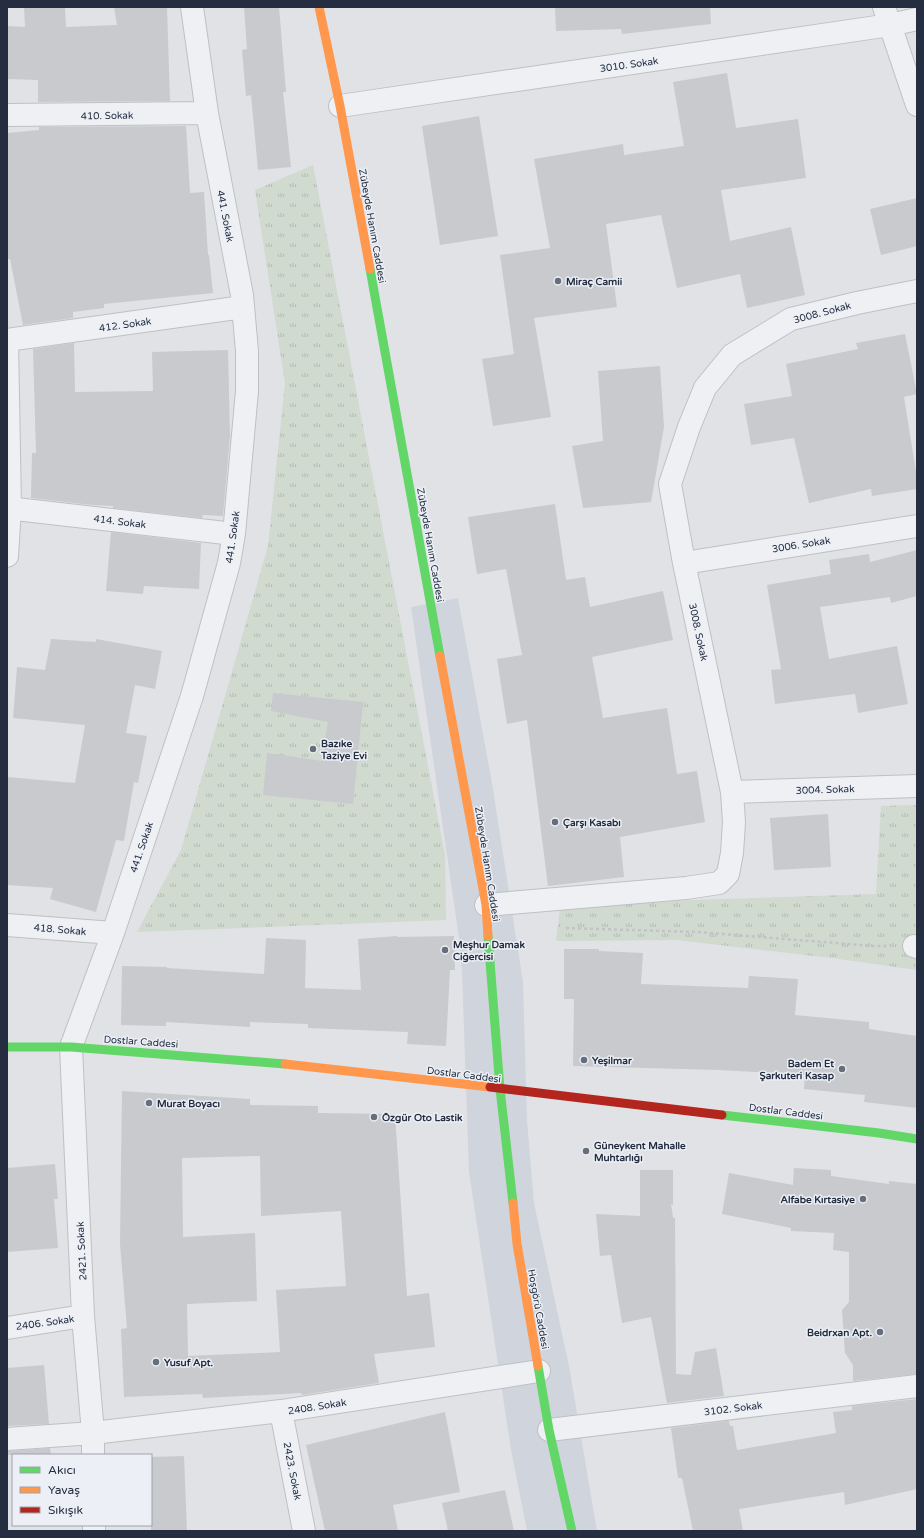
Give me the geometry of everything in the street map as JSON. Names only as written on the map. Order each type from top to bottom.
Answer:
[{"type":"street","name":"441. Sokak","points":[[71,1047],[113,934],[192,696],[229,563],[234,534],[247,391],[247,351],[243,307],[207,113],[192,7]]},
{"type":"street","name":"Zübeyde Hanım Caddesi","points":[[319,7],[340,106],[486,905],[500,1089]]},
{"type":"street","name":"3010. Sokak","points":[[340,106],[887,16],[917,19]]},
{"type":"street","points":[[887,16],[917,105]]},
{"type":"street","name":"410. Sokak","points":[[7,115],[207,113]]},
{"type":"street","name":"3008. Sokak","points":[[486,905],[686,888],[719,883],[728,874],[732,853],[734,822],[732,792],[684,563],[670,484],[689,427],[705,388],[732,355],[791,319],[857,303],[917,291]]},
{"type":"street","name":"412. Sokak","points":[[7,340],[243,307]]},
{"type":"street","points":[[7,340],[7,556]]},
{"type":"street","name":"414. Sokak","points":[[8,508],[234,534]]},
{"type":"street","name":"3006. Sokak","points":[[684,563],[917,526]]},
{"type":"street","name":"3004. Sokak","points":[[732,792],[917,786]]},
{"type":"street","name":"418. Sokak","points":[[7,925],[113,934]]},
{"type":"street","name":"Dostlar Caddesi","points":[[7,1047],[71,1047],[291,1064],[879,1133],[917,1139]]},
{"type":"street","name":"2421. Sokak","points":[[71,1047],[84,1316],[93,1433],[93,1454]]},
{"type":"street","name":"Hoşgörü Caddesi","points":[[500,1089],[517,1244],[549,1430],[572,1531]]},
{"type":"street","name":"2406. Sokak","points":[[7,1328],[84,1316]]},
{"type":"street","name":"2408. Sokak","points":[[7,1439],[93,1433],[281,1411],[539,1371]]},
{"type":"street","name":"3102. Sokak","points":[[549,1430],[917,1386]]},
{"type":"street","name":"2423. Sokak","points":[[281,1411],[304,1531]]},
{"type":"path","points":[[565,928],[697,932],[873,946],[915,946]]},
{"type":"shaded area","points":[[458,598],[492,783],[523,982],[527,1120],[534,1203],[569,1366],[597,1531],[527,1531],[511,1450],[469,1172],[462,973],[459,938],[411,607]]},
{"type":"green space","points":[[313,165],[445,855],[446,920],[137,932],[181,850],[268,546],[285,383],[255,190]]},
{"type":"green space","points":[[917,805],[917,970],[832,958],[676,940],[556,941],[560,908],[694,900],[876,894],[881,806]]},
{"type":"building","points":[[24,7],[65,7],[66,27],[117,25],[114,7],[167,7],[170,101],[38,102],[38,80],[7,79],[7,26],[25,27]]},
{"type":"building","points":[[244,7],[279,7],[286,92],[283,92],[291,167],[258,170],[251,95],[246,96],[242,50],[247,49]]},
{"type":"building","points":[[555,7],[710,7],[711,24],[622,34],[621,29],[556,31]]},
{"type":"building","points":[[727,73],[736,128],[798,119],[806,178],[721,190],[730,241],[791,227],[805,295],[747,308],[740,274],[677,288],[661,215],[606,224],[617,307],[534,318],[551,417],[493,426],[482,359],[514,354],[500,255],[550,248],[534,159],[623,144],[624,155],[684,146],[673,82]]},
{"type":"building","points":[[479,116],[498,236],[440,245],[422,126]]},
{"type":"building","points":[[186,126],[190,193],[204,192],[208,255],[213,293],[104,304],[104,308],[73,312],[73,318],[23,325],[10,259],[7,259],[7,133],[39,130],[39,127]]},
{"type":"building","points":[[917,198],[917,246],[881,255],[870,209]]},
{"type":"building","points":[[905,334],[917,394],[904,397],[917,478],[917,489],[872,496],[871,489],[809,503],[794,438],[751,445],[744,404],[792,396],[786,364],[858,349],[856,343]]},
{"type":"building","points":[[74,343],[75,392],[153,391],[152,352],[228,350],[230,436],[223,516],[203,515],[202,518],[113,508],[113,506],[31,498],[32,453],[36,453],[33,349]]},
{"type":"building","points":[[660,366],[664,427],[651,502],[583,508],[572,446],[603,441],[598,371]]},
{"type":"building","points":[[555,504],[566,580],[585,577],[590,607],[663,591],[673,640],[592,657],[603,718],[667,708],[677,774],[697,771],[705,822],[620,837],[624,877],[548,886],[527,720],[507,724],[497,659],[522,655],[506,569],[477,574],[468,517]]},
{"type":"building","points":[[111,532],[201,543],[199,589],[144,586],[143,594],[106,591]]},
{"type":"building","points":[[917,550],[917,596],[891,603],[890,597],[820,607],[829,659],[897,646],[908,704],[858,713],[855,694],[775,704],[771,670],[781,669],[767,585],[831,574],[829,560],[869,554],[870,562]]},
{"type":"building","points":[[51,639],[96,642],[96,639],[162,651],[155,689],[135,685],[126,733],[147,736],[138,783],[134,782],[124,841],[116,840],[96,912],[50,899],[53,888],[7,885],[7,777],[75,783],[85,725],[13,718],[17,667],[45,670]]},
{"type":"building","name":"Bazıke Taziye Evi","points":[[273,693],[363,702],[353,804],[263,795],[267,753],[322,761],[328,722],[271,711]]},
{"type":"building","points":[[828,814],[831,867],[774,870],[770,818]]},
{"type":"building","points":[[397,936],[454,936],[455,970],[450,970],[446,1046],[407,1044],[408,1032],[308,1028],[308,1024],[250,1022],[250,1027],[166,1022],[166,1026],[121,1025],[122,966],[167,967],[264,974],[266,938],[306,940],[305,988],[361,990],[358,939]]},
{"type":"building","points":[[564,949],[599,949],[599,951],[643,953],[641,984],[748,988],[749,976],[798,979],[795,1015],[869,1022],[869,1029],[917,1036],[917,1108],[864,1102],[865,1095],[804,1089],[805,1075],[719,1070],[573,1066],[574,999],[564,999]]},
{"type":"building","points":[[122,1091],[250,1099],[250,1105],[318,1106],[318,1113],[395,1114],[407,1296],[429,1293],[435,1347],[374,1354],[379,1383],[302,1395],[301,1393],[203,1398],[202,1394],[124,1397],[121,1329],[127,1328],[120,1244]],"holes":[[[260,1156],[261,1216],[341,1211],[346,1286],[276,1290],[280,1352],[188,1356],[187,1304],[257,1301],[255,1233],[183,1237],[182,1158]]]},
{"type":"building","points":[[55,1164],[58,1199],[54,1199],[58,1248],[7,1252],[7,1168]]},
{"type":"building","points":[[794,1168],[831,1170],[831,1176],[889,1184],[889,1181],[917,1184],[917,1374],[853,1381],[853,1365],[845,1353],[842,1310],[849,1302],[849,1252],[833,1250],[834,1233],[791,1231],[791,1228],[722,1214],[729,1173],[793,1185]]},
{"type":"building","points":[[640,1170],[673,1170],[673,1205],[671,1204],[673,1218],[675,1218],[676,1374],[691,1375],[695,1352],[716,1348],[724,1396],[667,1403],[651,1317],[622,1323],[611,1255],[600,1256],[596,1214],[640,1216]]},
{"type":"building","points":[[44,1365],[49,1424],[7,1426],[7,1368]]},
{"type":"building","points":[[917,1399],[917,1489],[845,1505],[844,1492],[739,1509],[743,1531],[693,1531],[682,1478],[678,1478],[671,1428],[729,1421],[730,1426],[733,1426],[737,1450],[836,1433],[833,1412],[852,1410],[852,1406]]},
{"type":"building","points":[[445,1412],[460,1492],[393,1505],[398,1531],[325,1531],[306,1445]]},
{"type":"building","points":[[50,1448],[51,1454],[7,1455],[7,1451]]},
{"type":"building","points":[[184,1456],[187,1531],[151,1531],[152,1457]]},
{"type":"building","points":[[505,1490],[514,1531],[448,1531],[442,1503]]},
{"type":"traffic: fast","points":[[370,269],[440,656]]},
{"type":"traffic: fast","points":[[488,936],[500,1089],[513,1203]]},
{"type":"traffic: fast","points":[[7,1047],[71,1047],[285,1064]]},
{"type":"traffic: fast","points":[[722,1115],[879,1133],[917,1139]]},
{"type":"traffic: fast","points":[[538,1366],[549,1430],[572,1531]]},
{"type":"traffic: slow","points":[[319,7],[340,106],[370,269]]},
{"type":"traffic: slow","points":[[440,656],[486,905],[488,936]]},
{"type":"traffic: slow","points":[[285,1064],[490,1087]]},
{"type":"traffic: slow","points":[[513,1203],[517,1244],[538,1366]]},
{"type":"traffic: jam","points":[[490,1087],[722,1115]]},
{"type":"place","name":"Miraç Camii","points":[[558,281]]},
{"type":"place","name":"Bazıke Taziye Evi","points":[[313,749]]},
{"type":"place","name":"Çarşı Kasabı","points":[[555,822]]},
{"type":"place","name":"Meşhur Damak Ciğercisi","points":[[445,950]]},
{"type":"place","name":"Yeşilmar","points":[[584,1060]]},
{"type":"place","name":"Badem Et Şarkuteri Kasap","points":[[842,1069]]},
{"type":"place","name":"Murat Boyacı","points":[[149,1103]]},
{"type":"place","name":"Özgür Oto Lastik","points":[[374,1117]]},
{"type":"place","name":"Güneykent Mahalle Muhtarlığı","points":[[586,1151]]},
{"type":"place","name":"Alfabe Kırtasiye","points":[[863,1199]]},
{"type":"place","name":"Beidrxan Apt.","points":[[880,1332]]},
{"type":"place","name":"Yusuf Apt.","points":[[156,1362]]}]
